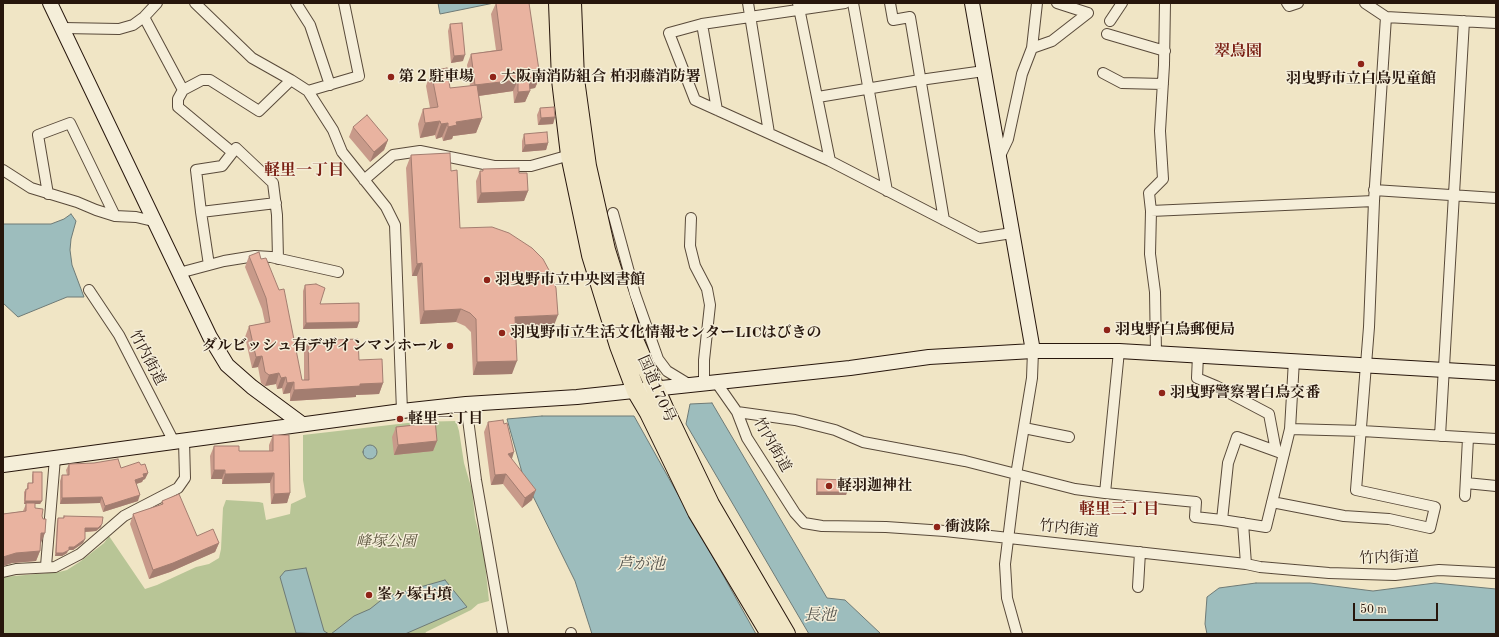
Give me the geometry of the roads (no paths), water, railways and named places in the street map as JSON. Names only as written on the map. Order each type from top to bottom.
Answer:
[{"type":"highway","name":"国道170号","points":[[558,3],[561,80],[570,155],[592,255],[619,346],[636,391],[649,413],[697,512],[770,634]]},
{"type":"highway","name":"国道170号","points":[[572,3],[575,79],[587,166],[606,250],[635,342],[710,504],[786,634]]},
{"type":"street","points":[[50,3],[153,221],[210,337],[227,365],[252,387],[302,424]]},
{"type":"street","points":[[63,28],[119,29],[133,25],[144,17],[157,3]]},
{"type":"street","points":[[195,3],[252,58],[308,91],[333,130],[342,152],[386,207],[395,225],[402,410]]},
{"type":"street","points":[[296,3],[310,25],[330,85]]},
{"type":"street","points":[[308,91],[359,76],[344,3]]},
{"type":"street","points":[[748,3],[769,134]]},
{"type":"street","points":[[845,3],[799,6],[702,24],[669,33],[695,100],[830,161],[978,238],[1012,233]]},
{"type":"street","points":[[853,3],[887,191]]},
{"type":"street","points":[[890,3],[893,20],[910,17],[944,220]]},
{"type":"street","points":[[972,3],[1033,351],[1032,378],[1016,475],[1005,564],[1007,598],[1017,634]]},
{"type":"street","points":[[999,158],[1008,139],[1022,74],[1032,48],[1037,3]]},
{"type":"street","points":[[1032,48],[1052,41],[1088,13],[1057,3]]},
{"type":"street","points":[[1110,21],[1122,3]]},
{"type":"street","points":[[1156,353],[1155,292],[1150,254],[1149,193],[1163,179],[1160,131],[1165,3]]},
{"type":"street","points":[[1287,3],[1289,6],[1298,3]]},
{"type":"street","points":[[1365,3],[1386,17],[1496,23]]},
{"type":"street","points":[[799,6],[830,161]]},
{"type":"street","points":[[144,17],[183,90]]},
{"type":"street","points":[[1272,502],[1344,516],[1389,519],[1430,528],[1435,507],[1356,490],[1362,431],[1372,274],[1374,196],[1386,17]]},
{"type":"street","points":[[1440,436],[1464,21]]},
{"type":"street","points":[[702,24],[716,110]]},
{"type":"street","points":[[1107,34],[1164,51]]},
{"type":"street","points":[[818,97],[984,71]]},
{"type":"street","points":[[1103,73],[1122,83],[1163,84]]},
{"type":"street","points":[[232,152],[178,107],[178,98],[183,90],[202,80],[210,80],[260,111],[291,80]]},
{"type":"street","points":[[48,194],[38,135],[70,123],[115,216]]},
{"type":"street","points":[[209,265],[196,170],[222,166],[236,148],[273,183],[276,203],[278,259]]},
{"type":"street","points":[[364,180],[393,154],[420,151],[494,166],[531,166],[570,155]]},
{"type":"street","points":[[3,170],[31,188],[48,194],[77,202],[115,216],[153,221]]},
{"type":"street","points":[[1150,211],[1374,196],[1453,195],[1496,198]]},
{"type":"street","points":[[201,212],[276,203]]},
{"type":"street","points":[[613,213],[635,294],[658,359],[667,371],[690,385]]},
{"type":"street","points":[[691,218],[690,246],[695,266],[707,289],[710,305],[704,360],[710,383]]},
{"type":"street","points":[[179,273],[209,265],[255,256],[278,259],[338,272]]},
{"type":"street","name":"竹内街道","points":[[89,290],[119,335],[179,441]]},
{"type":"street","points":[[3,465],[402,410],[466,404],[577,397],[850,368],[929,357],[1033,351],[1119,351],[1496,372]]},
{"type":"street","points":[[1105,493],[1119,351]]},
{"type":"street","points":[[1198,355],[1197,378],[1216,386],[1269,414],[1280,452]]},
{"type":"street","points":[[737,412],[795,420],[835,430],[863,442],[965,461],[1075,490],[1196,502],[1195,517],[1266,527],[1272,502],[1280,452],[1290,429],[1294,360]]},
{"type":"street","name":"竹内街道","points":[[710,383],[737,412],[747,438],[795,513],[804,523],[822,526],[886,527],[945,531],[1329,574],[1395,575],[1440,570],[1496,573]]},
{"type":"street","points":[[466,404],[476,480],[503,634]]},
{"type":"street","points":[[1024,428],[1069,437]]},
{"type":"street","points":[[1290,429],[1362,431],[1496,439]]},
{"type":"street","points":[[1222,520],[1228,463],[1237,437],[1280,452]]},
{"type":"street","points":[[1465,496],[1468,438]]},
{"type":"street","points":[[3,572],[16,569],[55,566],[80,554],[124,516],[178,488],[185,478],[179,441]]},
{"type":"street","points":[[46,566],[55,458]]},
{"type":"street","points":[[1466,483],[1496,486]]},
{"type":"street","points":[[1243,524],[1246,564]]},
{"type":"street","points":[[1138,587],[1140,552]]},
{"type":"water","points":[[438,3],[494,3],[440,14]]},
{"type":"water","points":[[71,214],[76,221],[71,239],[70,250],[72,265],[84,297],[67,297],[18,317],[3,303],[3,224],[51,224],[64,219]]},
{"type":"water","name":"長池","points":[[712,403],[827,598],[845,600],[881,634],[809,634],[686,424],[690,404]]},
{"type":"water","name":"芦が池","points":[[542,416],[634,416],[756,634],[592,634],[575,581],[523,476],[507,419]]},
{"type":"water","points":[[370,445],[375,447],[377,452],[375,457],[370,459],[365,457],[363,452],[365,447]]},
{"type":"water","points":[[306,568],[324,631],[329,634],[296,633],[280,577],[285,571]]},
{"type":"water","points":[[445,580],[467,607],[405,634],[331,634],[354,616],[370,609],[385,597]]},
{"type":"water","points":[[1256,583],[1310,583],[1373,591],[1435,583],[1496,589],[1496,634],[1207,634],[1205,624],[1207,597],[1219,588]]},
{"type":"place","name":"羽曳野市立白鳥児童館","points":[[1361,64]]},
{"type":"place","name":"第２駐車場","points":[[391,77]]},
{"type":"place","name":"大阪南消防組合 柏羽藤消防署","points":[[493,77]]},
{"type":"place","name":"羽曳野市立中央図書館","points":[[487,280]]},
{"type":"place","name":"羽曳野白鳥郵便局","points":[[1107,330]]},
{"type":"place","name":"羽曳野市立生活文化情報センターLICはびきの","points":[[502,333]]},
{"type":"place","name":"ダルビッシュ有デザインマンホール","points":[[450,346]]},
{"type":"place","name":"羽曳野警察署白鳥交番","points":[[1162,393]]},
{"type":"place","name":"軽里一丁目","points":[[400,419]]},
{"type":"place","name":"軽羽迦神社","points":[[829,486]]},
{"type":"place","name":"衝波除","points":[[937,527]]},
{"type":"place","name":"峯ヶ塚古墳","points":[[369,595]]},
{"type":"district","name":"翠鳥園","points":[[1238,52]]},
{"type":"district","name":"軽里一丁目","points":[[304,171]]},
{"type":"district","name":"軽里三丁目","points":[[1119,510]]},
{"type":"park label","name":"峰塚公園","points":[[386,542]]}]
